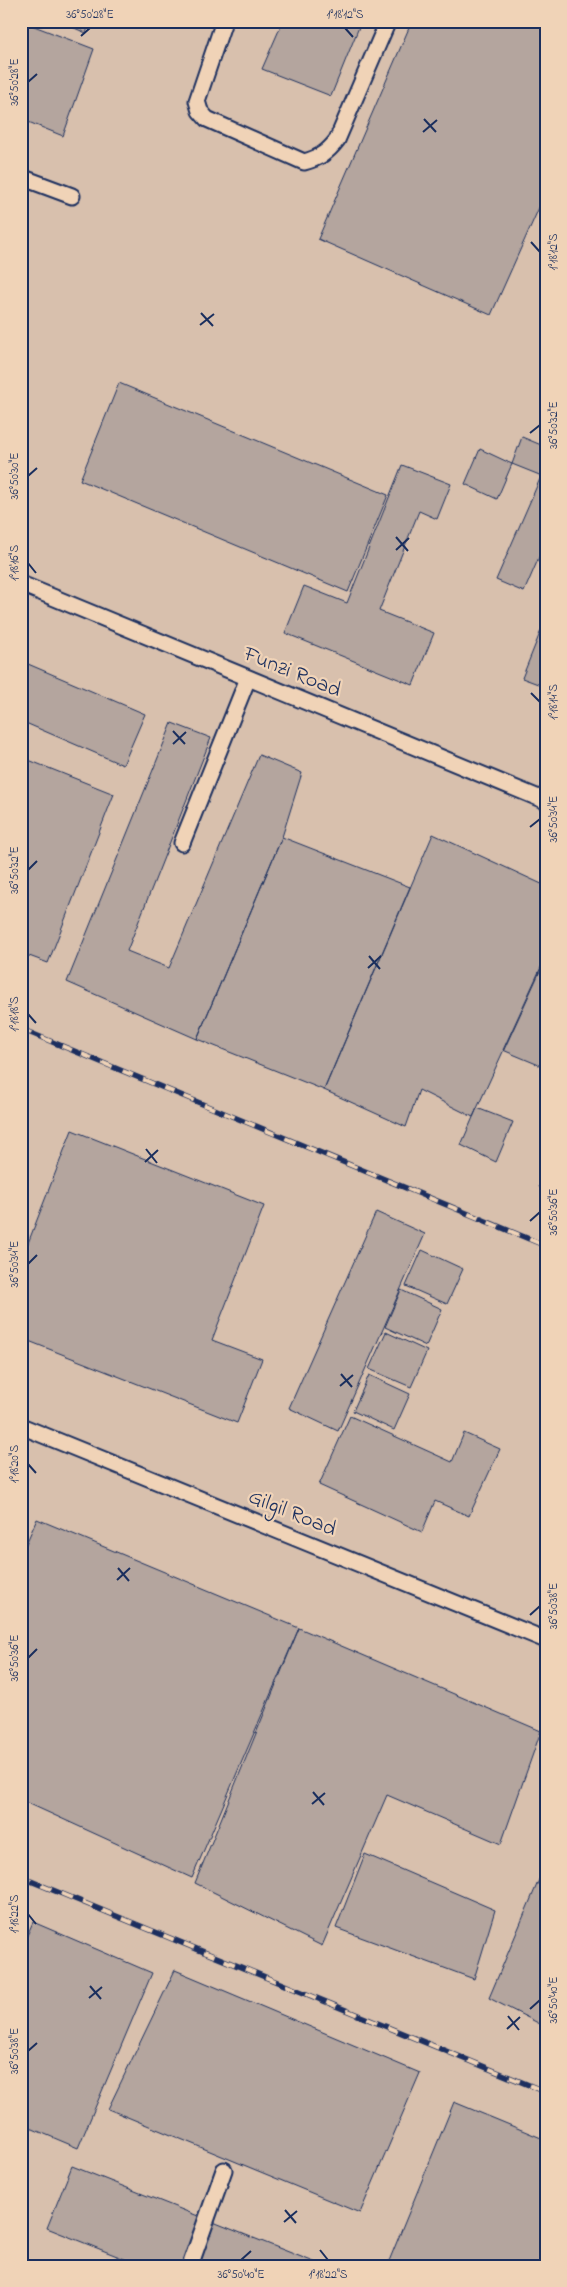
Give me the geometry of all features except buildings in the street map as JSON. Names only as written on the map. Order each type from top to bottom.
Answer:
[{"type":"lane","points":[[224,21],[197,101],[200,111],[207,119],[304,162],[316,159],[328,151],[337,140],[388,21]]},
{"type":"lane","points":[[21,177],[72,196]]},
{"type":"lane","name":"Funzi Road","points":[[21,584],[546,801]]},
{"type":"lane","points":[[182,843],[248,678]]},
{"type":"lane","name":"Gilgil Road","points":[[21,1426],[546,1640]]},
{"type":"lane","points":[[190,2266],[224,2170]]},
{"type":"shaded area","points":[[21,21],[546,21],[546,2266],[21,2266]]},
{"type":"railway","points":[[21,1029],[546,1246]]},
{"type":"railway","points":[[21,1877],[546,2092]]}]
